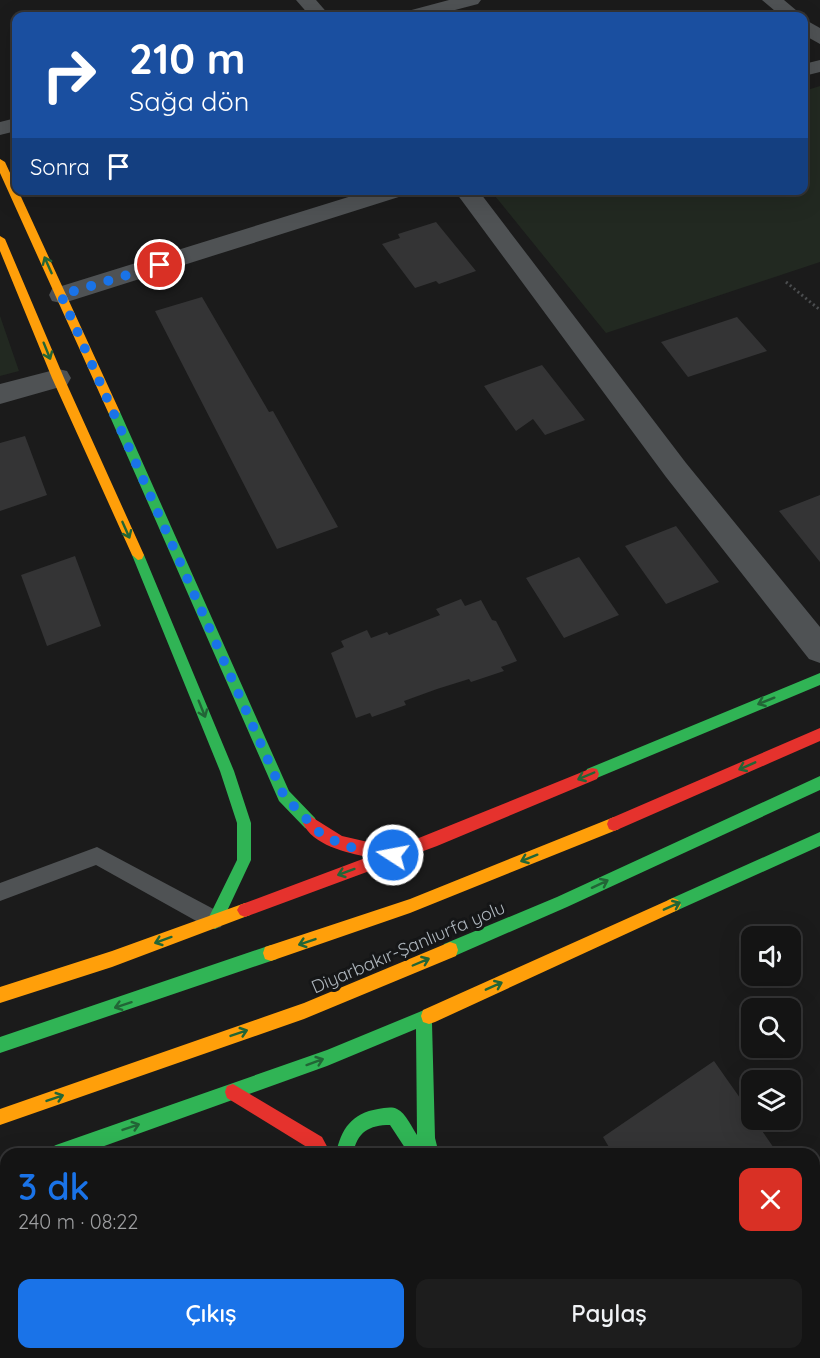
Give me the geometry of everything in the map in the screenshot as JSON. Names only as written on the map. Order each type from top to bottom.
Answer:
[{"type":"main road","points":[[0,162],[12,188]]},
{"type":"main road","points":[[15,195],[284,796],[320,833],[345,846],[393,855]]},
{"type":"main road","points":[[0,240],[58,378],[148,578],[227,771],[244,823],[244,860],[215,921]]},
{"type":"main road","points":[[0,995],[112,959],[393,855],[820,679]]},
{"type":"main road","name":"Diyarbakır-Şanlıurfa yolu","points":[[0,1045],[410,906],[632,817],[820,734]]},
{"type":"main road","name":"Diyarbakır-Şanlıurfa yolu","points":[[0,1117],[304,1011],[562,902],[820,783]]},
{"type":"main road","points":[[73,1148],[327,1058],[424,1018],[820,839]]},
{"type":"main road","points":[[424,1018],[426,1138],[429,1148]]},
{"type":"main road","points":[[233,1092],[316,1143],[319,1148]]},
{"type":"main road","points":[[345,1148],[345,1137],[359,1121],[379,1115],[394,1116],[416,1148]]},
{"type":"street","points":[[306,0],[316,12]]},
{"type":"street","points":[[426,12],[471,0]]},
{"type":"street","points":[[772,0],[788,12]]},
{"type":"street","points":[[808,28],[820,38]]},
{"type":"street","points":[[61,295],[381,195]]},
{"type":"street","points":[[469,195],[503,237],[676,470],[820,650]]},
{"type":"street","points":[[0,394],[58,378]]},
{"type":"lane","points":[[0,892],[97,856],[215,921]]},
{"type":"path","points":[[786,282],[820,310]]},
{"type":"shaded area","points":[[820,86],[820,262],[606,333],[494,195],[808,195],[808,90]]},
{"type":"shaded area","points":[[0,316],[19,371],[0,376]]},
{"type":"building","points":[[436,222],[476,271],[439,284],[436,281],[415,288],[382,244],[400,238],[398,234]]},
{"type":"building","points":[[202,297],[269,412],[273,411],[338,527],[277,549],[155,311]]},
{"type":"building","points":[[737,317],[767,351],[688,377],[661,342]]},
{"type":"building","points":[[542,365],[585,420],[545,435],[533,419],[516,431],[484,386]]},
{"type":"building","points":[[25,436],[47,495],[0,511],[0,443]]},
{"type":"building","points":[[820,495],[820,562],[779,511]]},
{"type":"building","points":[[676,526],[719,582],[666,604],[625,546]]},
{"type":"building","points":[[75,556],[101,626],[47,646],[21,575]]},
{"type":"building","points":[[579,557],[619,615],[564,638],[526,578]]},
{"type":"building","points":[[461,599],[465,606],[481,600],[492,620],[496,621],[517,661],[501,667],[504,671],[471,682],[469,679],[437,689],[404,701],[406,705],[372,717],[370,713],[356,718],[331,653],[344,647],[341,641],[367,630],[371,638],[387,632],[389,635],[440,615],[436,609]]},
{"type":"building","points":[[714,1061],[741,1099],[741,1130],[762,1130],[774,1148],[609,1148],[603,1137]]},
{"type":"traffic: fast","points":[[114,412],[284,796],[310,823]]},
{"type":"traffic: fast","points":[[138,555],[227,771],[244,823],[244,860],[215,921]]},
{"type":"traffic: fast","points":[[592,774],[820,679]]},
{"type":"traffic: fast","points":[[450,950],[562,902],[820,783]]},
{"type":"traffic: fast","points":[[673,905],[820,839]]},
{"type":"traffic: fast","points":[[0,1045],[271,953]]},
{"type":"traffic: fast","points":[[73,1148],[327,1058],[429,1016]]},
{"type":"traffic: fast","points":[[424,1018],[426,1138],[429,1148]]},
{"type":"traffic: fast","points":[[345,1148],[349,1135],[360,1124],[366,1120],[384,1116],[394,1116],[416,1148]]},
{"type":"traffic: slow","points":[[0,162],[12,188]]},
{"type":"traffic: slow","points":[[15,195],[114,412]]},
{"type":"traffic: slow","points":[[0,239],[58,378],[138,555]]},
{"type":"traffic: slow","points":[[271,953],[410,906],[614,824]]},
{"type":"traffic: slow","points":[[429,1016],[673,905]]},
{"type":"traffic: slow","points":[[0,995],[112,959],[245,910]]},
{"type":"traffic: slow","points":[[0,1117],[304,1011],[450,950]]},
{"type":"traffic: jam","points":[[614,824],[820,734]]},
{"type":"traffic: jam","points":[[245,910],[432,841],[592,774]]},
{"type":"traffic: jam","points":[[310,823],[338,842],[393,855]]},
{"type":"traffic: jam","points":[[233,1092],[316,1143],[319,1148]]},
{"type":"route","points":[[160,265],[61,295],[284,796],[320,833],[345,846],[393,855]]}]
